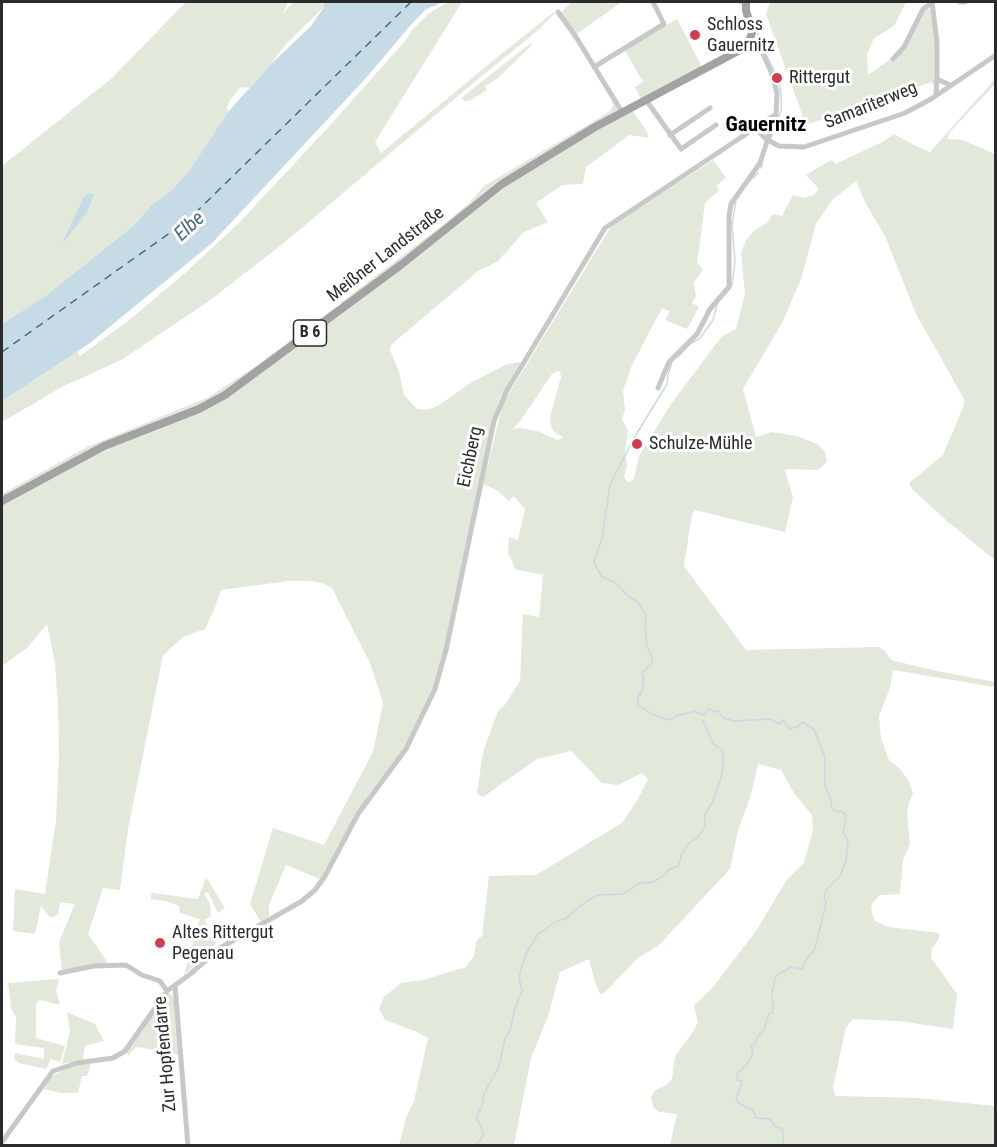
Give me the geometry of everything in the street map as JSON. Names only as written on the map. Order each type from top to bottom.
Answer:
[{"type":"main road","points":[[746,2],[751,39]]},
{"type":"main road","name":"B 6","points":[[622,112],[740,50],[751,39]]},
{"type":"main road","name":"Meißner Landstraße","points":[[2,501],[104,446],[199,409],[225,395],[402,264],[502,184],[622,112]]},
{"type":"street","points":[[594,67],[664,24],[653,2]]},
{"type":"street","points":[[893,59],[904,47],[923,9],[932,2]]},
{"type":"street","points":[[932,2],[937,42],[936,95]]},
{"type":"street","points":[[558,12],[622,112]]},
{"type":"street","points":[[658,388],[669,362],[697,333],[710,309],[729,287],[731,204],[757,169],[769,141],[776,114],[777,93],[774,78],[760,47],[751,39]]},
{"type":"street","name":"Samariterweg","points":[[769,141],[783,147],[804,147],[905,113],[996,55]]},
{"type":"street","points":[[938,79],[950,86]]},
{"type":"street","points":[[646,100],[681,148],[716,125]]},
{"type":"street","points":[[670,135],[710,108]]},
{"type":"street","name":"Eichberg","points":[[315,890],[335,859],[358,814],[406,749],[435,689],[446,650],[494,421],[506,392],[605,228],[776,114]]},
{"type":"street","points":[[754,127],[769,141]]},
{"type":"street","name":"Zur Hopfendarre","points":[[188,1146],[175,986],[220,948],[302,901],[315,890]]},
{"type":"street","points":[[60,973],[102,965],[126,965],[141,975],[160,981],[167,991]]},
{"type":"street","points":[[2,1142],[50,1076],[61,1067],[86,1061],[106,1060],[125,1051],[167,991],[175,986]]},
{"type":"shaded area","points":[[186,2],[288,2],[283,14],[293,2],[324,2],[324,7],[284,46],[249,88],[241,87],[230,100],[227,107],[228,112],[189,171],[171,191],[152,205],[132,227],[44,297],[2,324],[2,166],[112,78]]},
{"type":"shaded area","points":[[448,2],[462,2],[375,142],[381,153],[555,13],[536,32],[285,242],[209,301],[123,359],[62,387],[2,422],[2,401],[77,351],[80,356],[132,318],[237,225],[334,121],[413,29],[428,14]]},
{"type":"shaded area","points":[[571,2],[622,2],[575,35],[561,13]]},
{"type":"shaded area","points":[[770,2],[906,2],[894,26],[874,38],[867,55],[868,75],[889,60],[898,58],[924,10],[930,9],[936,39],[935,87],[931,82],[806,125],[766,14]]},
{"type":"shaded area","points":[[677,19],[702,67],[641,99],[635,87],[643,82],[624,49]]},
{"type":"shaded area","points":[[532,42],[530,47],[498,78],[485,86],[487,90],[471,100],[465,101],[461,98]]},
{"type":"shaded area","points":[[995,79],[995,84],[950,132],[947,139],[963,140],[995,154],[995,560],[948,522],[912,489],[909,483],[943,455],[964,405],[964,399],[916,314],[885,236],[866,204],[856,181],[832,200],[816,224],[801,279],[783,321],[743,389],[756,437],[772,432],[797,436],[817,444],[825,452],[827,462],[818,470],[787,469],[785,471],[793,497],[785,532],[695,510],[692,514],[684,566],[746,650],[879,647],[891,660],[995,682],[995,687],[893,670],[890,688],[879,716],[881,738],[889,760],[909,781],[913,794],[907,815],[910,844],[903,860],[900,894],[880,895],[873,902],[871,909],[875,921],[888,927],[939,933],[939,939],[932,949],[931,958],[957,994],[953,1029],[899,1021],[853,1019],[846,1027],[833,1087],[835,1096],[918,1098],[995,1106],[995,1145],[670,1145],[677,1114],[659,1112],[653,1107],[651,1098],[654,1091],[665,1086],[672,1079],[675,1056],[698,1022],[694,1006],[713,987],[756,931],[786,881],[804,862],[813,830],[812,815],[794,793],[781,770],[758,764],[751,795],[738,830],[730,869],[658,946],[639,957],[603,994],[600,994],[594,979],[589,959],[560,972],[548,1016],[531,1058],[514,1145],[399,1145],[406,1118],[414,1101],[428,1038],[385,1020],[379,1009],[384,997],[401,983],[423,980],[466,967],[474,956],[476,941],[482,936],[489,876],[536,875],[622,823],[648,779],[642,773],[618,785],[602,783],[571,751],[537,759],[483,797],[477,793],[483,752],[498,711],[504,706],[520,681],[523,614],[539,617],[543,575],[515,569],[508,556],[509,537],[518,540],[525,509],[514,496],[509,501],[498,491],[483,484],[503,403],[612,225],[713,160],[726,178],[716,186],[719,190],[705,203],[697,263],[703,269],[694,283],[696,296],[692,303],[699,307],[687,329],[665,320],[670,311],[662,308],[632,365],[623,391],[625,410],[622,419],[628,431],[625,450],[627,467],[624,477],[628,482],[634,479],[639,456],[671,404],[722,336],[736,329],[745,294],[741,253],[746,240],[755,230],[767,223],[773,214],[782,216],[793,195],[804,198],[814,195],[819,189],[806,175],[831,160],[836,164],[894,134],[930,152]],"holes":[[[560,372],[561,377],[550,417],[555,433],[563,437],[558,440],[537,431],[512,429],[519,423],[552,374]]]},
{"type":"shaded area","points":[[612,101],[617,111],[444,228],[341,305],[340,303],[444,224],[468,204],[484,186],[609,112],[613,106]]},
{"type":"shaded area","points":[[631,109],[649,138],[629,135],[586,167],[583,184],[562,185],[536,203],[548,222],[524,232],[497,262],[478,271],[391,345],[390,350],[399,372],[404,395],[417,409],[426,410],[436,407],[472,382],[505,365],[521,363],[500,398],[491,425],[437,678],[416,729],[400,756],[354,816],[320,879],[286,865],[269,905],[269,916],[261,922],[250,904],[273,828],[324,845],[373,752],[383,703],[370,663],[332,588],[322,583],[289,581],[221,590],[205,629],[183,637],[163,655],[128,829],[120,890],[103,888],[88,934],[108,963],[62,970],[59,942],[75,904],[60,902],[58,914],[54,917],[50,917],[41,906],[35,934],[13,931],[15,889],[45,894],[56,820],[59,755],[58,706],[55,663],[47,624],[27,648],[2,666],[2,503],[91,455],[198,412],[512,180]]},
{"type":"shaded area","points":[[337,306],[338,309],[212,400],[155,423],[2,498],[2,494],[87,447],[207,398],[256,366]]},
{"type":"shaded area","points":[[206,877],[225,908],[218,913],[208,892],[204,894],[210,903],[211,916],[205,920],[216,944],[184,975],[200,919],[180,913],[179,906],[166,901],[150,899],[152,893],[198,899]]},
{"type":"shaded area","points":[[59,979],[56,991],[60,1005],[40,1000],[36,1004],[36,1038],[65,1046],[60,1062],[51,1059],[46,1069],[19,1063],[14,1058],[15,1053],[44,1059],[44,1048],[15,1044],[16,1017],[11,1009],[8,983]]},
{"type":"shaded area","points":[[169,993],[174,997],[178,1055],[138,1047],[128,1056],[127,1051],[166,994]]},
{"type":"shaded area","points":[[67,1012],[95,1024],[104,1041],[85,1046],[83,1060],[62,1064],[70,1031]]},
{"type":"shaded area","points":[[91,1063],[87,1076],[82,1076],[78,1093],[61,1093],[44,1089],[49,1079],[66,1067]]},
{"type":"water","name":"Elbe","points":[[324,2],[440,2],[426,9],[366,78],[212,243],[90,343],[2,401],[2,324],[44,297],[132,227],[152,205],[171,191],[189,171],[228,112],[271,64],[311,26],[324,7]]},
{"type":"water","points":[[89,193],[94,195],[87,212],[64,242],[84,197]]},
{"type":"waterway","points":[[749,10],[762,45]]},
{"type":"waterway","points":[[765,52],[778,78],[781,94],[781,111],[771,138]]},
{"type":"waterway","points":[[751,180],[758,173]]},
{"type":"waterway","points":[[732,285],[735,262],[732,225],[736,201]]},
{"type":"waterway","points":[[678,357],[690,344],[700,338],[713,320],[717,305]]},
{"type":"waterway","points":[[672,363],[667,384],[634,438],[610,485],[602,539],[594,562],[601,576],[617,584],[629,597],[638,602],[646,616],[647,646],[653,659],[642,673],[644,681],[638,697],[638,705],[653,715],[670,720],[694,711],[703,715],[709,709],[715,712],[718,710],[722,717],[733,721],[770,719],[780,724],[783,720],[790,729],[804,723],[814,729],[825,757],[825,786],[831,799],[831,806],[834,811],[842,811],[846,815],[843,833],[848,840],[846,861],[840,876],[827,889],[824,897],[826,903],[815,949],[804,963],[803,969],[791,967],[776,976],[772,992],[773,1012],[769,1014],[764,1030],[751,1046],[753,1054],[737,1074],[737,1080],[742,1081],[736,1099],[738,1103],[753,1110],[756,1118],[770,1119],[775,1126],[783,1129],[783,1146]]},
{"type":"waterway","points":[[703,720],[713,744],[718,747]]},
{"type":"waterway","points":[[474,1146],[484,1134],[476,1117],[482,1106],[484,1093],[499,1067],[505,1038],[510,1031],[515,1008],[522,991],[519,978],[521,969],[527,952],[538,934],[557,921],[565,919],[598,895],[623,894],[640,883],[653,882],[665,875],[668,870],[678,866],[681,854],[705,827],[705,814],[712,803],[721,778],[724,759],[722,750]]},
{"type":"ferry route","points":[[2,352],[188,220],[411,2]]},
{"type":"place","name":"Schloss Gauernitz","points":[[695,35]]},
{"type":"place","name":"Rittergut","points":[[777,78]]},
{"type":"place","name":"Schulze-Mühle","points":[[637,444]]},
{"type":"place","name":"Altes Rittergut Pegenau","points":[[160,943]]},
{"type":"district","name":"Gauernitz","points":[[766,126]]}]
